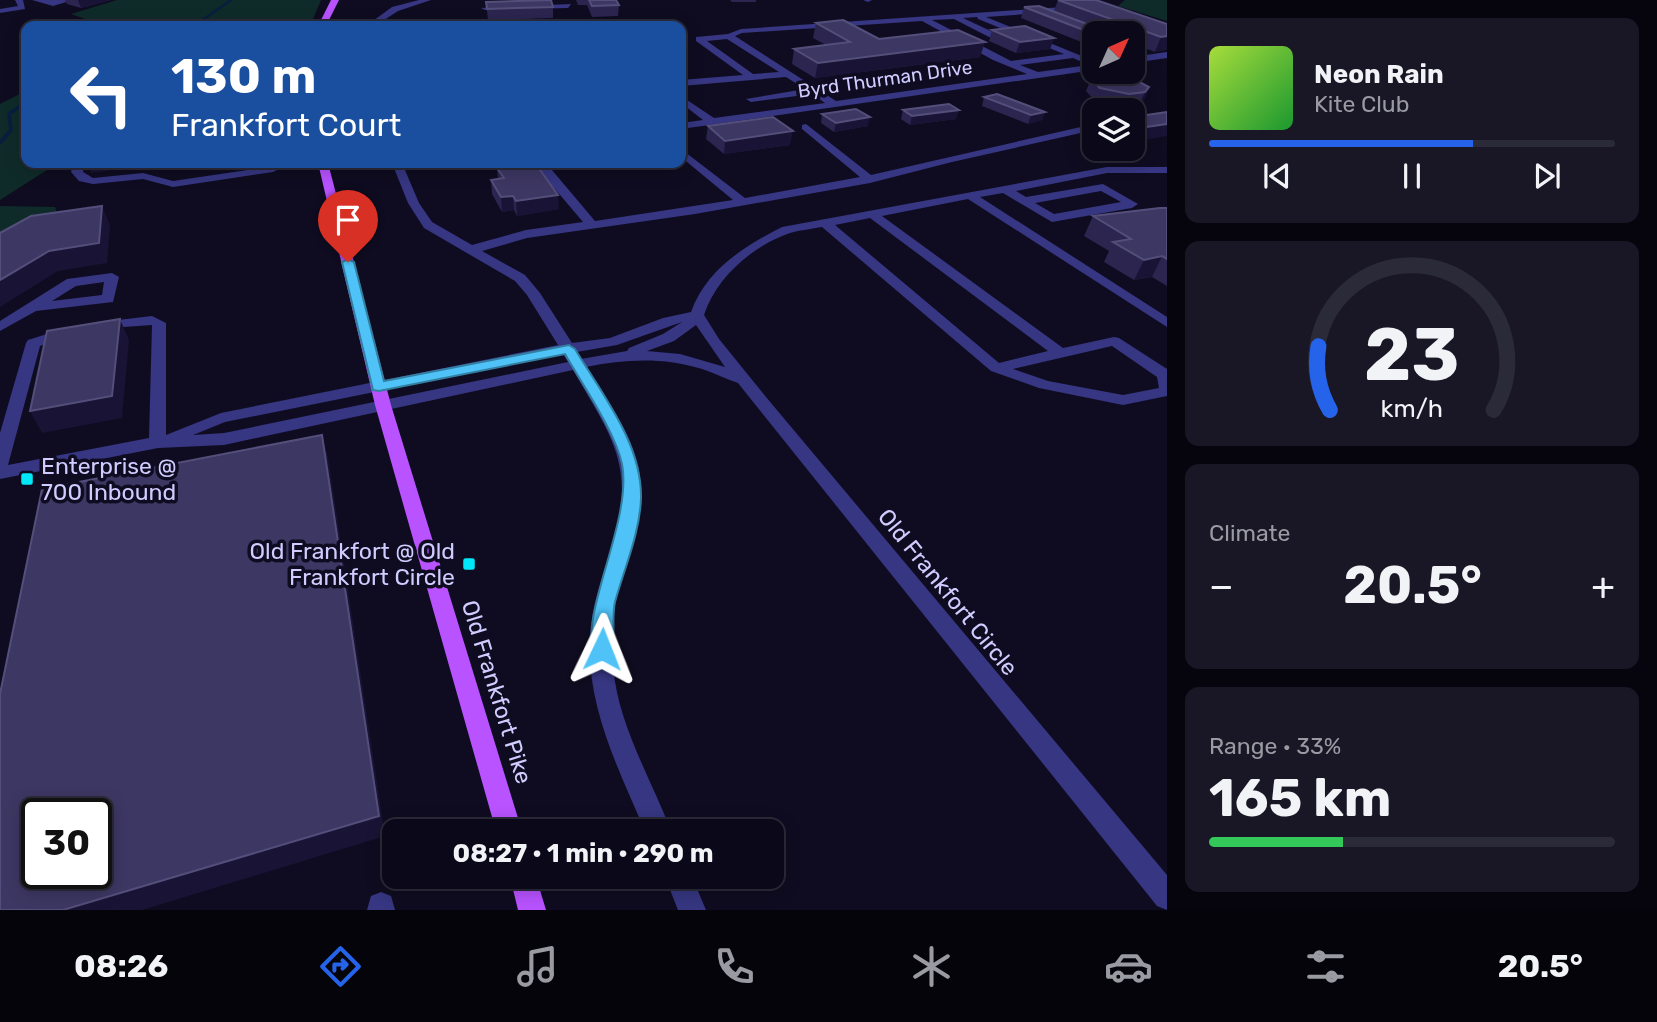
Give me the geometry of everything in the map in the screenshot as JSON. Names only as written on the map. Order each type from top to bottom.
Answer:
[{"type":"main road","points":[[324,21],[335,0]]},
{"type":"main road","name":"Old Frankfort Pike","points":[[324,168],[381,396],[505,819]]},
{"type":"main road","points":[[526,889],[532,910]]},
{"type":"street","points":[[0,3],[20,0],[22,7],[0,11]]},
{"type":"street","points":[[36,0],[53,4],[69,0]]},
{"type":"street","points":[[377,21],[395,9],[427,0]]},
{"type":"street","points":[[751,77],[699,39],[729,36],[741,31],[1086,8],[1070,0]]},
{"type":"street","points":[[485,8],[566,3],[572,15]]},
{"type":"street","points":[[990,4],[991,8],[1025,23]]},
{"type":"street","points":[[1034,11],[1058,20]]},
{"type":"street","points":[[977,15],[1082,60]]},
{"type":"street","points":[[954,17],[992,35]]},
{"type":"street","points":[[924,19],[1039,75]]},
{"type":"street","points":[[829,24],[848,35]]},
{"type":"street","points":[[944,38],[1018,32]]},
{"type":"street","points":[[729,36],[834,104]]},
{"type":"street","points":[[1145,55],[1152,57]]},
{"type":"street","points":[[1145,58],[1167,55]]},
{"type":"street","points":[[1010,63],[1074,56]]},
{"type":"street","name":"Byrd Thurman Drive","points":[[686,125],[1082,67]]},
{"type":"street","points":[[686,83],[787,74]]},
{"type":"street","points":[[740,91],[801,83]]},
{"type":"street","points":[[751,99],[814,91]]},
{"type":"street","points":[[686,103],[711,121]]},
{"type":"street","points":[[806,127],[870,180]]},
{"type":"street","points":[[470,250],[526,234],[870,180],[1082,130]]},
{"type":"street","points":[[686,156],[743,202]]},
{"type":"street","points":[[78,168],[83,179],[93,181],[143,177],[173,184],[273,168]]},
{"type":"street","points":[[400,168],[399,173],[419,216],[428,225],[520,278],[533,293],[610,419],[629,463],[632,499],[604,610],[601,668],[605,692],[623,752],[653,819]]},
{"type":"street","points":[[542,168],[592,225]]},
{"type":"street","points":[[618,356],[676,334],[690,324],[697,315],[707,290],[749,248],[786,230],[1107,170],[1167,170]]},
{"type":"street","points":[[1004,189],[1052,218],[1132,204],[1103,187],[1024,201]]},
{"type":"street","points":[[969,195],[1167,323]]},
{"type":"street","points":[[871,213],[1060,353]]},
{"type":"street","points":[[824,222],[996,368],[1045,385],[1123,400],[1167,390],[1165,375],[1114,341],[996,368]]},
{"type":"street","points":[[0,327],[32,307],[72,282],[112,277],[108,299],[32,307]]},
{"type":"street","points":[[0,473],[158,442],[224,439],[381,396],[572,356],[681,317],[697,315]]},
{"type":"street","name":"Old Frankfort Circle","points":[[697,315],[745,382],[1167,896]]},
{"type":"street","points":[[0,464],[33,343],[57,334],[128,321],[152,320],[159,323],[158,442]]},
{"type":"street","points":[[572,356],[673,356],[711,365],[745,382]]},
{"type":"street","points":[[683,889],[692,910]]},
{"type":"green space","points":[[117,0],[321,0],[312,21],[91,21],[71,14]]},
{"type":"green space","points":[[1125,0],[1167,0],[1167,21],[1118,6]]},
{"type":"green space","points":[[21,94],[21,168],[50,168],[0,200],[0,104]]},
{"type":"green space","points":[[0,206],[55,207],[59,219],[0,240]]},
{"type":"building","points":[[551,0],[553,7],[487,9],[486,2]]},
{"type":"building","points":[[589,0],[616,0],[619,5],[592,6]]},
{"type":"building","points":[[1058,0],[1096,0],[1167,24],[1167,36],[1161,37],[1145,31],[1145,21],[1116,21]]},
{"type":"building","points":[[1039,6],[1082,22],[1082,29],[1024,7]]},
{"type":"building","points":[[843,20],[879,39],[958,30],[985,42],[818,63],[794,49],[850,42],[816,23]]},
{"type":"building","points":[[1025,26],[1054,38],[1020,42],[992,30]]},
{"type":"building","points":[[1096,84],[1143,84],[1149,87],[1145,92],[1129,94],[1100,88]]},
{"type":"building","points":[[997,94],[1045,112],[1031,115],[984,97]]},
{"type":"building","points":[[949,104],[959,110],[912,116],[903,110]]},
{"type":"building","points":[[856,109],[870,117],[836,123],[822,114]]},
{"type":"building","points":[[1167,112],[1167,124],[1145,127],[1145,115]]},
{"type":"building","points":[[773,117],[793,131],[725,141],[708,126]]},
{"type":"building","points":[[497,168],[539,168],[558,195],[516,201],[513,196],[501,197],[491,180],[504,178]]},
{"type":"building","points":[[102,206],[99,243],[49,251],[0,280],[0,233],[31,216]]},
{"type":"building","points":[[1167,208],[1167,259],[1162,256],[1144,260],[1113,242],[1131,239],[1093,216]]},
{"type":"building","points":[[120,319],[112,396],[30,411],[47,331]]},
{"type":"building","points":[[322,435],[379,816],[63,910],[0,910],[0,694],[42,489]]},
{"type":"waterway","points":[[201,21],[231,0]]},
{"type":"waterway","points":[[0,143],[11,130],[9,114],[21,106]]},
{"type":"place","name":"Enterprise @ 700 Inbound","points":[[27,479]]},
{"type":"place","name":"Old Frankfort @ Old Frankfort Circle","points":[[469,564]]},
{"type":"route","points":[[348,262],[379,386],[569,349],[610,419],[629,463],[632,499],[604,610],[602,649]]}]
